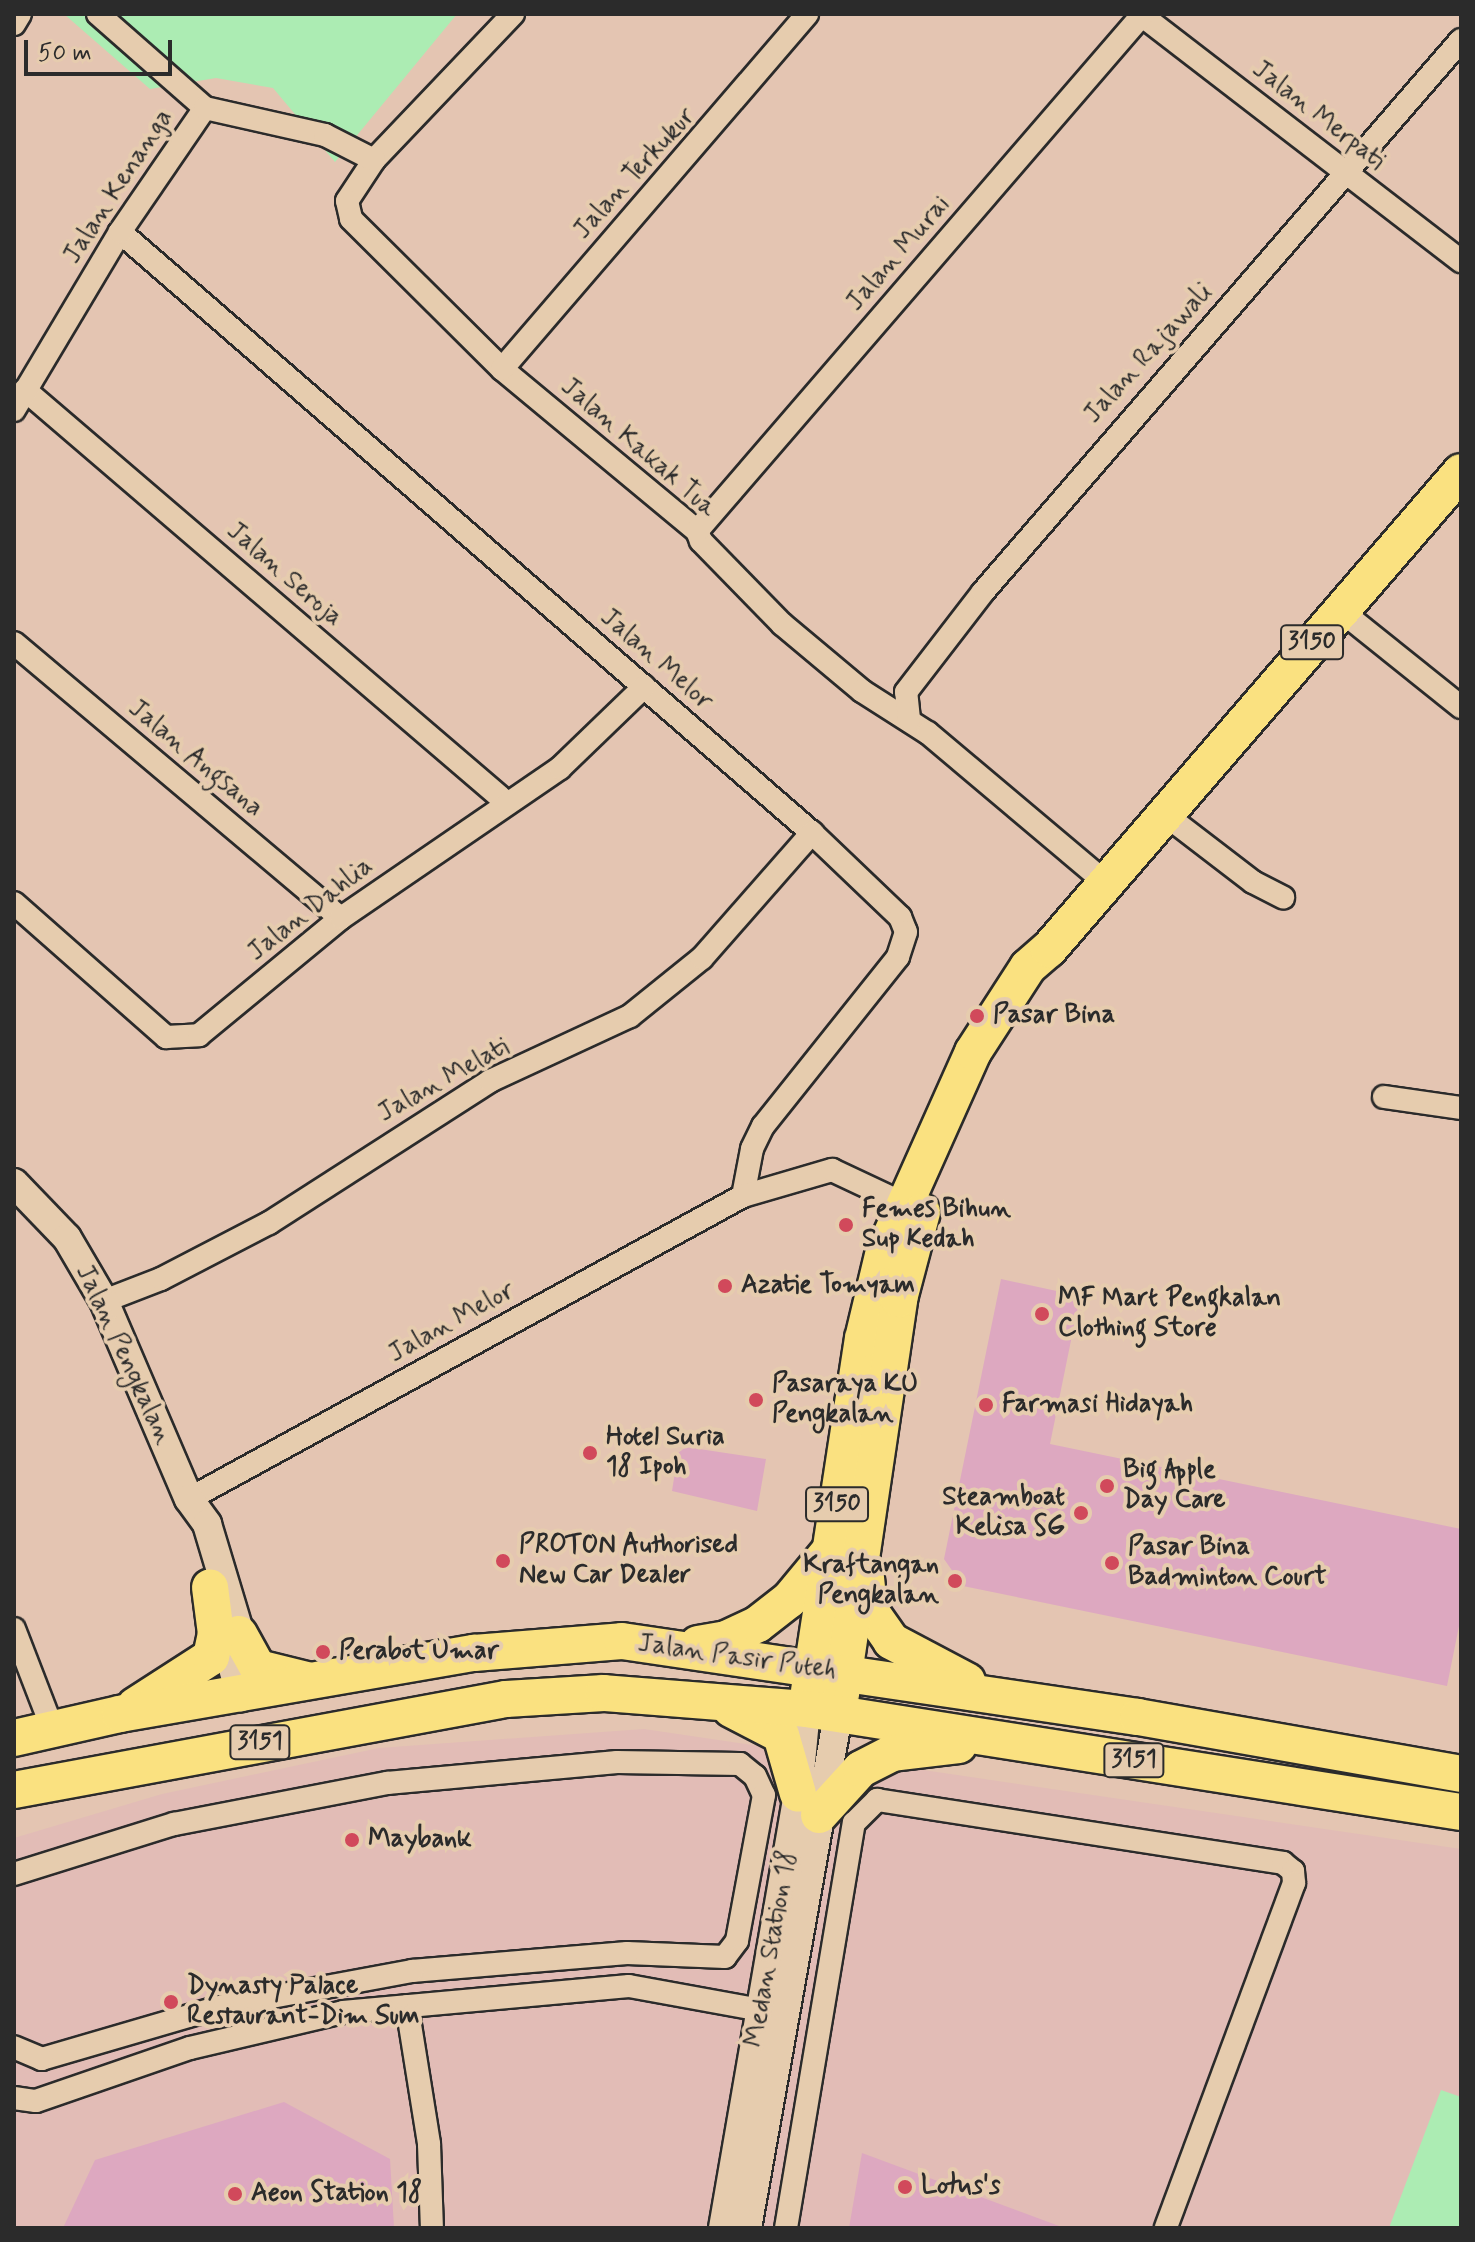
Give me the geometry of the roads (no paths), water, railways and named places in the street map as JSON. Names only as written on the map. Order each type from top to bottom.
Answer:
[{"type":"main road","name":"3150","points":[[828,1671],[830,1551],[887,1295],[909,1216],[985,1057],[1049,949],[1104,881],[1461,472]]},
{"type":"main road","name":"3150","points":[[828,1671],[865,1560],[887,1295]]},
{"type":"main road","points":[[684,1646],[726,1639],[758,1624],[789,1600],[830,1551]]},
{"type":"main road","points":[[865,1560],[869,1609],[891,1641],[1007,1699]]},
{"type":"main road","points":[[120,1714],[211,1657],[216,1634],[210,1587]]},
{"type":"main road","points":[[239,1634],[258,1668],[268,1675],[323,1683]]},
{"type":"main road","name":"Jalan Pasir Puteh","points":[[14,1738],[120,1714],[250,1698],[539,1645],[622,1641],[684,1646],[1007,1699],[1138,1717],[1461,1774]]},
{"type":"main road","name":"Medan Station 18","points":[[822,1712],[828,1671]]},
{"type":"main road","name":"Jalan Pasir Puteh","points":[[14,1790],[506,1699],[604,1693],[695,1696],[822,1712],[1461,1812]]},
{"type":"main road","points":[[695,1696],[747,1715],[781,1735],[809,1804],[861,1769],[893,1753],[1000,1740]]},
{"type":"main road","points":[[14,1777],[213,1728],[250,1698],[285,1714],[506,1699]]},
{"type":"street","points":[[14,24],[20,14]]},
{"type":"street","points":[[98,14],[205,108]]},
{"type":"street","name":"Jalan Kakak Tua","points":[[513,14],[374,160],[347,201],[351,219],[502,369],[697,531],[701,541],[782,624],[862,691],[909,719],[1104,881]]},
{"type":"street","name":"Jalan Terkukur","points":[[502,369],[807,14]]},
{"type":"street","name":"Jalan Merpati","points":[[1142,14],[1461,261]]},
{"type":"street","name":"Jalan Murai","points":[[697,531],[1142,14]]},
{"type":"street","name":"Jalan Rajawali","points":[[909,719],[906,692],[983,592],[1110,439],[1347,174],[1461,40]]},
{"type":"street","name":"Jalan Kenanga","points":[[20,400],[120,232],[205,108],[325,135],[374,160]]},
{"type":"street","name":"Jalan Melor","points":[[120,232],[812,833],[900,917],[906,932],[898,957],[763,1126],[752,1149],[743,1196]]},
{"type":"street","name":"Jalan Seroja","points":[[20,400],[507,803]]},
{"type":"street","points":[[1340,610],[1461,707]]},
{"type":"street","name":"Jalan Angsana","points":[[14,643],[341,918]]},
{"type":"street","name":"Jalan Dahlia","points":[[14,903],[166,1037],[181,1039],[199,1035],[341,918],[560,768],[644,687]]},
{"type":"street","points":[[1163,813],[1253,882],[1283,897]]},
{"type":"street","name":"Jalan Melati","points":[[104,1301],[161,1279],[269,1223],[490,1081],[630,1016],[702,958],[812,833]]},
{"type":"street","points":[[1384,1097],[1461,1108]]},
{"type":"street","name":"Jalan Melor","points":[[189,1499],[743,1196],[832,1170],[909,1216]]},
{"type":"street","name":"Jalan Pengkalan","points":[[15,1185],[67,1238],[104,1301],[189,1499],[207,1524],[239,1634],[250,1698]]},
{"type":"street","name":"Jalan Pengkalan","points":[[189,1499],[188,1519],[250,1698]]},
{"type":"street","points":[[14,1629],[53,1730]]},
{"type":"street","name":"Medan Station 18","points":[[747,2228],[822,1712]]},
{"type":"street","points":[[14,1874],[174,1824],[387,1783],[617,1762],[740,1764],[755,1776],[764,1795],[737,1941],[725,1957],[627,1953],[412,1971],[223,2006],[42,2059],[14,2047]]},
{"type":"street","points":[[786,2228],[854,1823],[877,1800],[1283,1863],[1293,1871],[1294,1883],[1166,2228]]},
{"type":"street","name":"Medan Station 18","points":[[723,2228],[761,2010],[809,1804]]},
{"type":"street","points":[[627,1953],[629,1986]]},
{"type":"street","points":[[25,2100],[229,2038],[343,2012],[629,1986],[761,2010]]},
{"type":"street","points":[[223,2006],[229,2038]]},
{"type":"street","points":[[407,2006],[429,2144],[432,2228]]},
{"type":"street","points":[[759,2156],[796,2165]]},
{"type":"place","name":"Pasar Bina","points":[[977,1016]]},
{"type":"place","name":"Femes Bihun Sup Kedah","points":[[846,1225]]},
{"type":"place","name":"Azatie Tomyam","points":[[725,1286]]},
{"type":"place","name":"MF Mart Pengkalan Clothing Store","points":[[1042,1314]]},
{"type":"place","name":"Pasaraya KU Pengkalan","points":[[756,1400]]},
{"type":"place","name":"Farmasi Hidayah","points":[[986,1405]]},
{"type":"place","name":"Hotel Suria 18 Ipoh","points":[[590,1453]]},
{"type":"place","name":"Big Apple Day Care","points":[[1107,1486]]},
{"type":"place","name":"Steamboat Kelisa SG","points":[[1081,1513]]},
{"type":"place","name":"PROTON Authorised New Car Dealer","points":[[503,1561]]},
{"type":"place","name":"Pasar Bina Badminton Court","points":[[1112,1563]]},
{"type":"place","name":"Kraftangan Pengkalan","points":[[955,1581]]},
{"type":"place","name":"Perabot Umar","points":[[323,1652]]},
{"type":"place","name":"Maybank","points":[[352,1840]]},
{"type":"place","name":"Dynasty Palace Restaurant-Dim Sum","points":[[171,2002]]},
{"type":"place","name":"Lotus's","points":[[905,2187]]},
{"type":"place","name":"Aeon Station 18","points":[[235,2194]]}]
